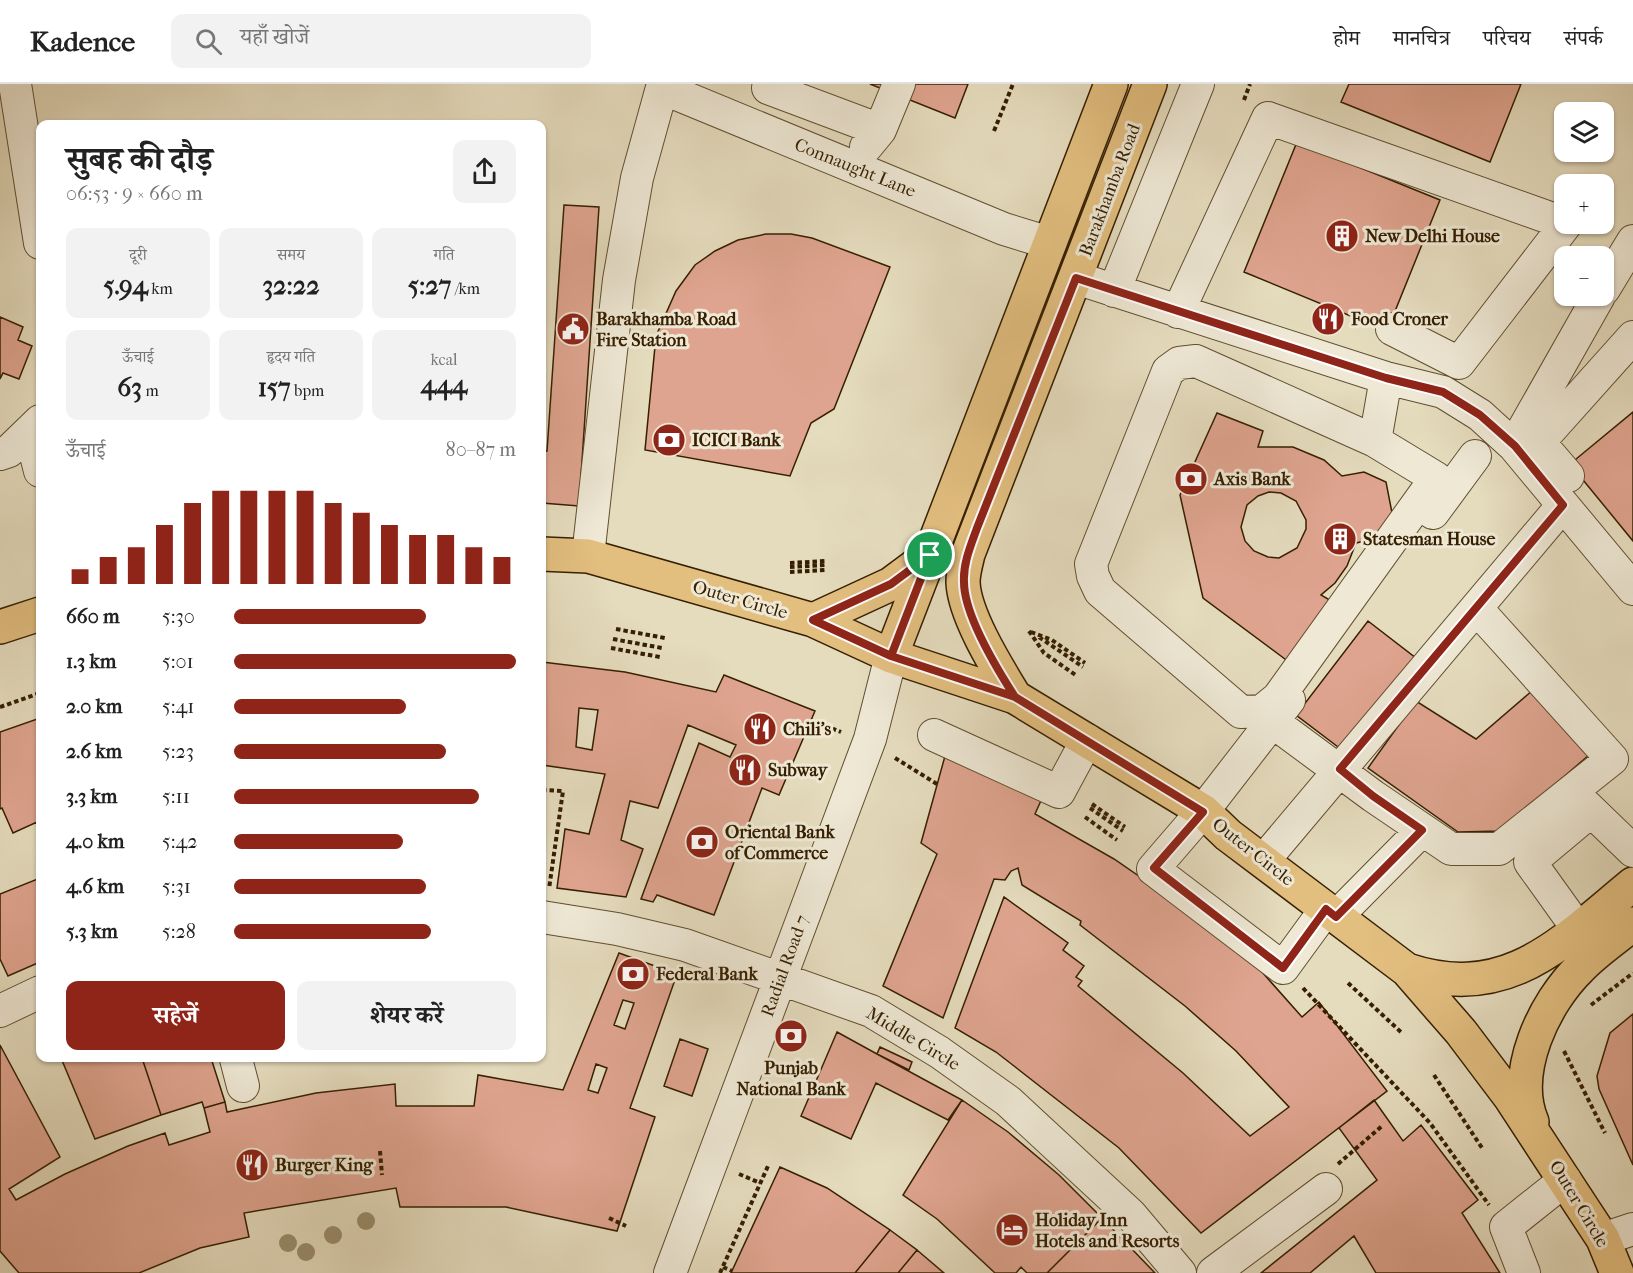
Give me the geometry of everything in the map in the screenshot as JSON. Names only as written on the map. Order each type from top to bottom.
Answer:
[{"type":"main road","name":"Barakhamba Road","points":[[891,656],[1111,84]]},
{"type":"main road","name":"Barakhamba Road","points":[[1015,697],[990,657],[966,598],[963,583],[965,567],[977,528],[1150,84]]},
{"type":"main road","name":"Outer Circle","points":[[546,554],[588,556],[813,620],[891,656],[1015,697],[1203,812],[1228,835],[1407,970],[1461,1032],[1565,1180],[1618,1234],[1617,1273]]},
{"type":"main road","points":[[813,620],[891,584],[930,555]]},
{"type":"main road","points":[[0,627],[36,615]]},
{"type":"main road","points":[[1407,970],[1424,976],[1461,981],[1498,976],[1532,963],[1633,884]]},
{"type":"main road","points":[[1541,1143],[1530,1118],[1524,1091],[1527,1064],[1534,1038],[1557,997],[1579,968],[1633,924]]},
{"type":"street","points":[[15,84],[36,218]]},
{"type":"street","points":[[849,165],[880,130],[899,84]]},
{"type":"street","points":[[1114,291],[1198,84]]},
{"type":"street","points":[[588,556],[619,280],[637,178],[662,86]]},
{"type":"street","name":"Connaught Lane","points":[[662,86],[744,122],[1004,228],[1050,243]]},
{"type":"street","points":[[744,122],[769,86],[880,130]]},
{"type":"street","points":[[1178,312],[1268,118],[1554,219]]},
{"type":"street","points":[[1392,329],[1460,363],[1557,234]]},
{"type":"street","points":[[1614,272],[1633,241]]},
{"type":"street","points":[[1076,278],[1386,378],[1443,392],[1480,415],[1515,446],[1633,589]]},
{"type":"street","points":[[1515,446],[1592,308],[1628,343],[1539,442],[1633,555]]},
{"type":"street","points":[[1196,361],[1375,441],[1436,478],[1278,698],[1262,711],[1241,712],[1100,591],[1093,576],[1091,564],[1168,371],[1179,363],[1196,361]]},
{"type":"street","points":[[1375,441],[1386,378]]},
{"type":"street","points":[[0,454],[9,451],[35,426]]},
{"type":"street","points":[[1422,830],[1331,913],[1283,968],[1154,868],[1203,812],[1475,456]]},
{"type":"street","points":[[1264,860],[1563,505]]},
{"type":"street","points":[[1477,609],[1612,759],[1582,801],[1530,862],[1578,929]]},
{"type":"street","name":"Radial Road 7","points":[[670,1273],[870,739],[891,656]]},
{"type":"street","points":[[1273,722],[1340,769],[1373,796],[1451,849],[1499,849],[1582,801]]},
{"type":"street","points":[[934,735],[1059,792],[1087,740]]},
{"type":"street","points":[[1582,801],[1633,851]]},
{"type":"street","name":"Middle Circle","points":[[546,918],[616,929],[685,945],[871,1011],[939,1052],[1008,1101],[1131,1215],[1180,1273]]},
{"type":"street","points":[[0,1011],[36,994]]},
{"type":"street","points":[[1524,1273],[1506,1227],[1565,1180]]},
{"type":"street","points":[[1213,1273],[1326,1189]]},
{"type":"path","points":[[994,131],[1012,84]]},
{"type":"path","points":[[790,567],[826,565],[790,567]]},
{"type":"path","points":[[616,629],[664,638]]},
{"type":"path","points":[[1077,676],[1044,653],[1029,631],[1052,640],[1084,665]]},
{"type":"path","points":[[613,639],[662,648]]},
{"type":"path","points":[[611,648],[660,657]]},
{"type":"path","points":[[0,707],[36,694]]},
{"type":"path","points":[[811,720],[844,734]]},
{"type":"path","points":[[891,756],[938,784]]},
{"type":"path","points":[[546,790],[562,791],[546,904]]},
{"type":"path","points":[[1091,806],[1124,829]]},
{"type":"path","points":[[1084,817],[1117,840]]},
{"type":"path","points":[[1283,968],[1328,1012],[1430,1123],[1506,1227]]},
{"type":"path","points":[[1586,1010],[1601,995],[1633,973]]},
{"type":"path","points":[[1348,983],[1402,1033]]},
{"type":"path","points":[[1564,1051],[1605,1133]]},
{"type":"path","points":[[1434,1075],[1482,1148]]},
{"type":"path","points":[[380,1151],[382,1175]]},
{"type":"path","points":[[720,1273],[768,1166]]},
{"type":"path","points":[[609,1218],[626,1226]]},
{"type":"path","points":[[723,1267],[732,1271]]},
{"type":"building","points":[[870,84],[968,84],[955,118]]},
{"type":"building","points":[[1349,84],[1521,84],[1490,162],[1341,102]]},
{"type":"building","name":"New Delhi House","points":[[1297,142],[1440,200],[1387,331],[1244,272]]},
{"type":"building","name":"Barakhamba Road Fire Station","points":[[564,205],[599,207],[579,506],[546,503],[547,451]]},
{"type":"building","points":[[766,234],[791,234],[812,238],[890,267],[834,409],[811,423],[790,476],[645,450],[656,336],[676,291],[695,265],[715,251],[738,240]]},
{"type":"building","points":[[0,317],[23,327],[18,340],[32,346],[19,379],[3,373],[0,379]]},
{"type":"building","points":[[1633,412],[1633,541],[1570,464]]},
{"type":"building","name":"Statesman House","points":[[1217,413],[1263,431],[1258,447],[1293,447],[1324,460],[1342,476],[1364,472],[1386,482],[1394,523],[1384,537],[1356,543],[1347,566],[1335,583],[1321,595],[1333,602],[1293,665],[1203,598],[1180,495]],"holes":[[[1269,492],[1281,493],[1296,501],[1306,520],[1306,529],[1297,548],[1279,558],[1268,557],[1254,551],[1245,541],[1241,527],[1247,505],[1258,496]]]},
{"type":"building","points":[[1368,621],[1421,662],[1350,756],[1296,715]]},
{"type":"building","points":[[546,662],[625,672],[716,692],[724,675],[815,711],[779,795],[762,788],[714,915],[657,895],[653,902],[641,899],[699,743],[730,757],[736,745],[688,725],[658,808],[630,801],[621,840],[643,849],[626,897],[557,888],[565,829],[589,834],[605,774],[546,766]],"holes":[[[579,708],[598,710],[592,750],[576,747]]]},
{"type":"building","points":[[1533,690],[1589,755],[1501,831],[1458,832],[1368,768],[1416,701],[1476,739]]},
{"type":"building","points":[[36,719],[36,822],[13,833],[2,808],[0,809],[0,732]]},
{"type":"building","points":[[945,756],[1044,794],[1035,814],[1114,859],[1175,901],[1262,972],[1302,1017],[1319,1002],[1387,1091],[1201,1233],[1119,1148],[996,1052],[955,1028],[1004,897],[1068,943],[1063,950],[1084,966],[1076,977],[1082,981],[1078,986],[1183,1073],[1250,1136],[1289,1107],[1236,1051],[1185,1006],[1080,925],[1081,921],[1022,885],[1018,868],[1011,871],[1005,880],[994,879],[943,1018],[883,986],[937,854],[921,843]]},
{"type":"building","points":[[36,880],[36,964],[8,976],[0,959],[0,894]]},
{"type":"building","points":[[619,953],[677,974],[630,1108],[655,1117],[617,1231],[506,1207],[400,1207],[396,1188],[244,1213],[249,1237],[200,1248],[139,1273],[19,1273],[0,1251],[0,1045],[60,1157],[9,1189],[16,1200],[65,1174],[128,1146],[165,1133],[169,1145],[210,1132],[204,1108],[225,1102],[227,1112],[316,1093],[395,1084],[396,1106],[474,1106],[478,1075],[563,1090]],"holes":[[[623,1000],[634,1003],[625,1029],[614,1025]],[[596,1064],[607,1068],[598,1093],[588,1090]]]},
{"type":"building","points":[[1633,1014],[1633,1165],[1599,1089],[1597,1076],[1610,1033]]},
{"type":"building","points":[[837,1032],[962,1100],[948,1120],[876,1083],[851,1139],[801,1116]]},
{"type":"building","points":[[680,1039],[708,1049],[692,1096],[664,1086]]},
{"type":"building","points":[[880,1047],[912,1062],[909,1070],[877,1054]]},
{"type":"building","points":[[63,1062],[143,1062],[161,1115],[95,1139]]},
{"type":"building","points":[[143,1062],[212,1062],[225,1102],[204,1108],[202,1102],[161,1115]]},
{"type":"building","points":[[962,1100],[1008,1132],[1059,1175],[1102,1218],[1047,1273],[1027,1273],[1021,1267],[1016,1273],[995,1273],[937,1219],[903,1195]]},
{"type":"building","points":[[1374,1100],[1403,1141],[1421,1125],[1478,1200],[1462,1213],[1500,1273],[1376,1273],[1354,1236],[1310,1273],[1261,1273],[1377,1180],[1339,1128]]},
{"type":"building","points":[[780,1167],[827,1188],[890,1230],[855,1273],[731,1273]]},
{"type":"building","points":[[1102,1218],[1155,1273],[1047,1273]]},
{"type":"building","points":[[890,1230],[917,1250],[898,1273],[855,1273]]},
{"type":"building","points":[[917,1250],[944,1273],[898,1273]]},
{"type":"place","name":"New Delhi House","points":[[1342,236]]},
{"type":"place","name":"Food Croner","points":[[1328,319]]},
{"type":"place","name":"Barakhamba Road Fire Station","points":[[573,329]]},
{"type":"place","name":"ICICI Bank","points":[[669,440]]},
{"type":"place","name":"Axis Bank","points":[[1191,479]]},
{"type":"place","name":"Statesman House","points":[[1340,539]]},
{"type":"place","name":"Chili's","points":[[760,729]]},
{"type":"place","name":"Subway","points":[[745,770]]},
{"type":"place","name":"Oriental Bank of Commerce","points":[[702,842]]},
{"type":"place","name":"Federal Bank","points":[[633,974]]},
{"type":"place","name":"Punjab National Bank","points":[[791,1036]]},
{"type":"place","name":"Burger King","points":[[252,1165]]},
{"type":"place","name":"Holiday Inn Hotels and Resorts","points":[[1012,1230]]},
{"type":"route","points":[[930,555],[891,584],[813,620],[891,656],[953,676],[1015,697],[990,657],[966,598],[963,583],[965,567],[977,528],[1076,278],[1386,378],[1443,392],[1480,415],[1515,446],[1563,505],[1449,643],[1340,769],[1373,796],[1422,830],[1336,917],[1326,909],[1283,968],[1154,868],[1203,812],[1015,697],[891,656],[930,555]]}]
